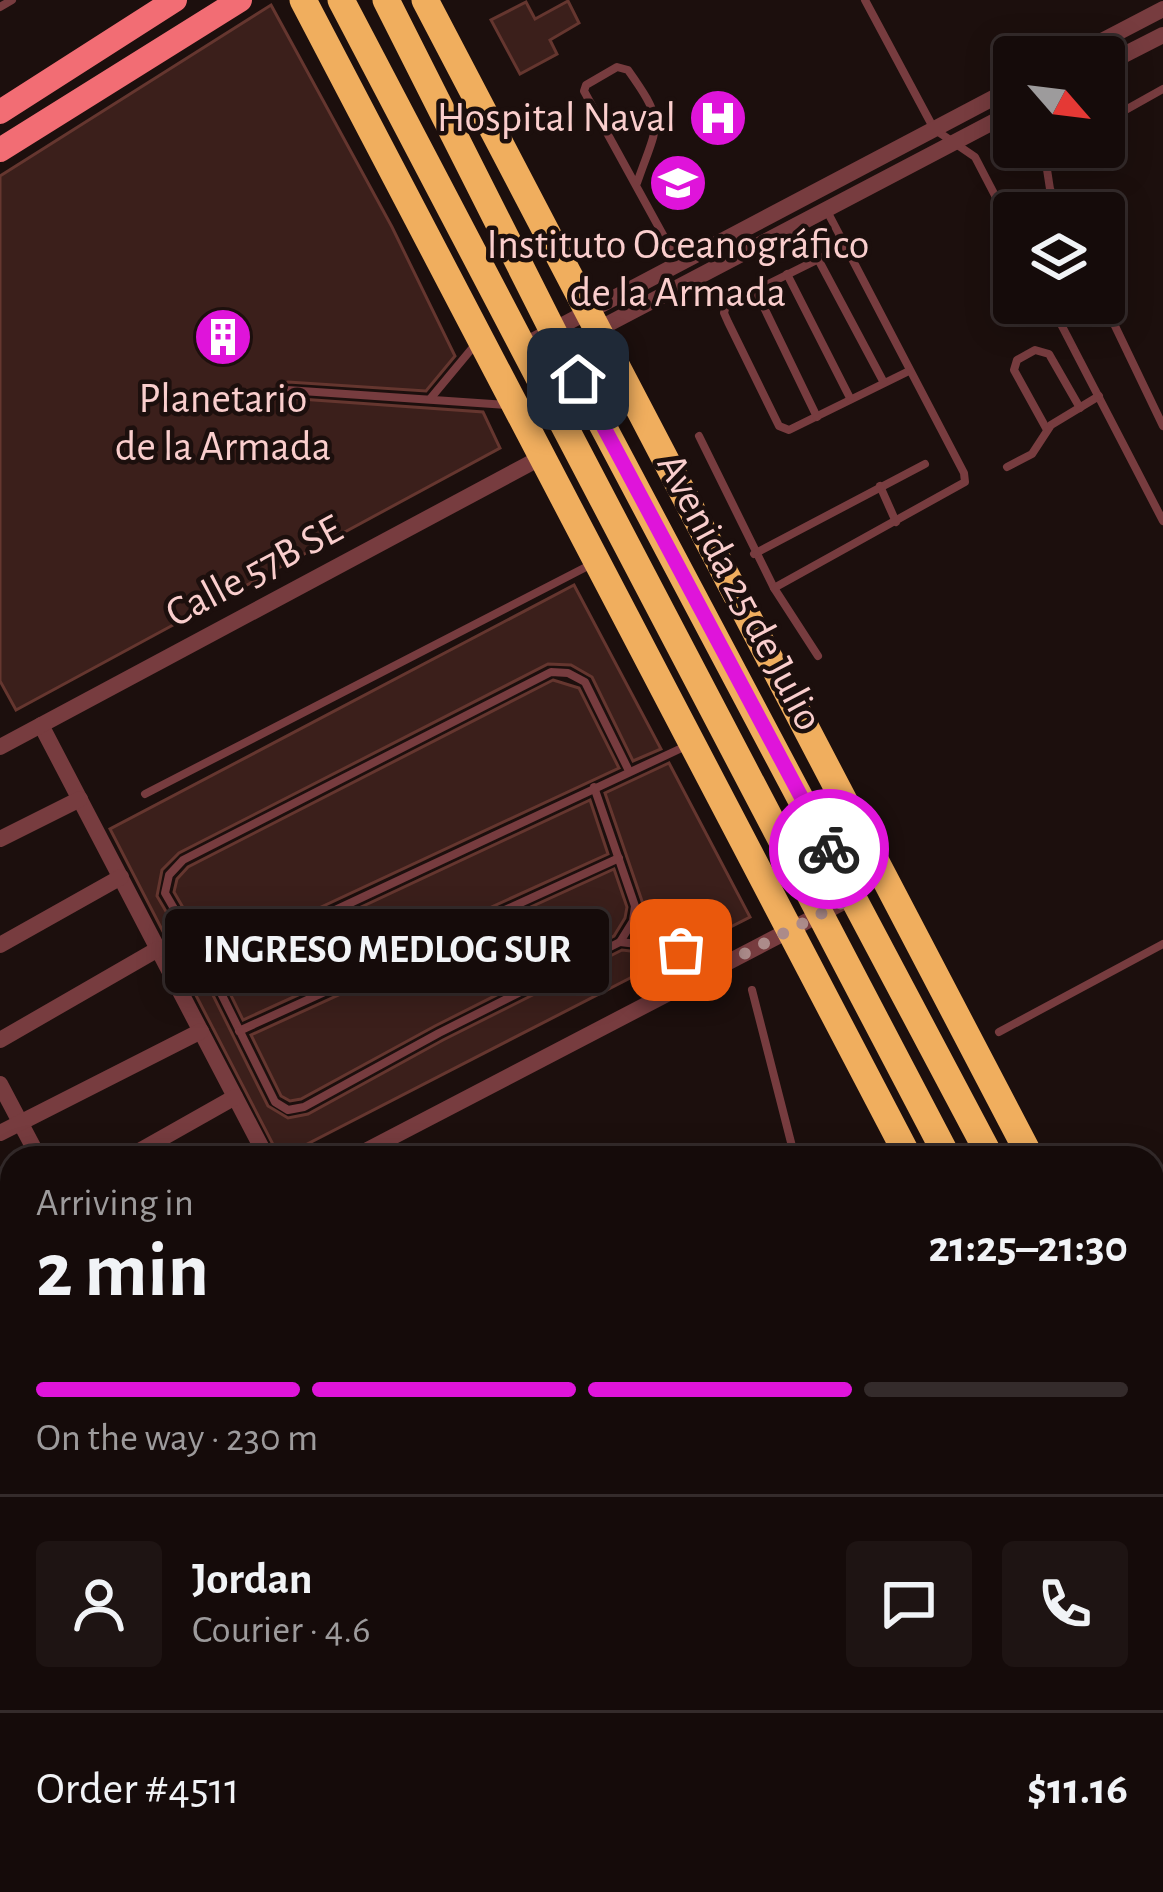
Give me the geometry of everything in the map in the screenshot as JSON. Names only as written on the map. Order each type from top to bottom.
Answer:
[{"type":"main road","points":[[0,112],[175,0]]},
{"type":"main road","points":[[0,150],[240,0]]},
{"type":"main road","points":[[303,0],[903,1146]]},
{"type":"main road","name":"Avenida 25 de Julio","points":[[341,0],[942,1146]]},
{"type":"main road","name":"Avenida 25 de Julio","points":[[386,0],[578,379],[985,1146]]},
{"type":"main road","name":"Avenida 25 de Julio","points":[[425,0],[1024,1146]]},
{"type":"main road","points":[[553,330],[542,321],[529,333],[526,357],[566,370],[578,379]]},
{"type":"main road","points":[[803,800],[879,867]]},
{"type":"street","points":[[1111,36],[1163,9]]},
{"type":"street","points":[[1125,54],[1163,35]]},
{"type":"street","points":[[526,357],[553,330],[591,322],[684,273],[993,98]]},
{"type":"street","points":[[684,273],[826,210],[993,122]]},
{"type":"street","name":"Calle 57B SE","points":[[0,747],[542,457]]},
{"type":"street","points":[[41,725],[261,1146]]},
{"type":"street","points":[[0,839],[80,799]]},
{"type":"street","points":[[0,945],[121,877]]},
{"type":"street","points":[[375,1146],[855,896]]},
{"type":"street","points":[[0,1040],[158,949]]},
{"type":"street","points":[[0,1133],[201,1030]]},
{"type":"street","points":[[0,1084],[32,1146]]},
{"type":"street","points":[[148,1146],[235,1097]]},
{"type":"lane","points":[[0,8],[12,0]]},
{"type":"lane","points":[[865,0],[934,129],[956,140],[975,158],[993,192]]},
{"type":"lane","points":[[637,183],[656,113],[628,70],[617,67],[584,92],[684,273]]},
{"type":"lane","points":[[1125,110],[1163,89]]},
{"type":"lane","points":[[774,588],[964,482],[964,473],[826,210]]},
{"type":"lane","points":[[845,246],[726,305],[724,313],[779,426],[789,430],[909,370]]},
{"type":"lane","points":[[818,259],[883,381]]},
{"type":"lane","points":[[788,274],[850,398]]},
{"type":"lane","points":[[755,289],[817,417]]},
{"type":"lane","points":[[1062,324],[1163,520]]},
{"type":"lane","points":[[1114,324],[1163,426]]},
{"type":"lane","points":[[429,400],[480,339]]},
{"type":"lane","points":[[1046,428],[1014,370],[1017,360],[1035,350],[1048,354],[1080,408]]},
{"type":"lane","points":[[287,390],[515,405]]},
{"type":"lane","points":[[1007,467],[1031,454],[1046,428],[1099,396]]},
{"type":"lane","points":[[699,436],[754,554],[818,656]]},
{"type":"lane","points":[[754,554],[925,464]]},
{"type":"lane","points":[[880,486],[896,523]]},
{"type":"lane","points":[[146,794],[597,562]]},
{"type":"lane","points":[[594,787],[635,906],[634,921],[620,942],[304,1107],[288,1110],[275,1102],[165,893],[170,874],[183,860],[551,672],[568,673],[585,682],[628,771]]},
{"type":"lane","points":[[209,969],[692,743]]},
{"type":"lane","points":[[239,1031],[619,858]]},
{"type":"lane","points":[[620,942],[740,956]]},
{"type":"lane","points":[[999,1032],[1163,944]]},
{"type":"lane","points":[[752,990],[792,1146]]},
{"type":"building","points":[[568,1],[579,23],[550,40],[557,54],[520,74],[491,20],[526,2],[535,19]]},
{"type":"building","name":"Planetario de la Armada","points":[[271,5],[392,227],[455,356],[426,391],[288,382],[280,386],[280,395],[483,412],[500,448],[16,710],[0,681],[0,176]]},
{"type":"building","points":[[574,585],[661,749],[633,761],[592,677],[571,665],[548,664],[179,853],[162,870],[157,896],[202,973],[268,1106],[288,1118],[308,1114],[622,950],[673,956],[303,1146],[274,1146],[110,829]]},
{"type":"building","points":[[553,680],[579,688],[619,768],[212,958],[174,892],[177,879],[188,867]]},
{"type":"building","points":[[669,763],[750,917],[699,943],[634,935],[643,904],[605,793]]},
{"type":"building","points":[[590,800],[608,854],[243,1020],[220,973]]},
{"type":"building","points":[[614,869],[627,907],[614,936],[301,1099],[290,1101],[281,1096],[251,1035]]},
{"type":"way so far","points":[[681,950],[740,956],[855,896],[829,849]]},
{"type":"place","name":"Hospital Naval","points":[[718,118]]},
{"type":"place","name":"Instituto Oceanográfico de la Armada","points":[[678,183]]},
{"type":"place","name":"Planetario de la Armada","points":[[223,337]]},
{"type":"place","name":"INGRESO MEDLOG SUR","points":[[681,950]]},
{"type":"route","points":[[578,379],[829,849]]}]
